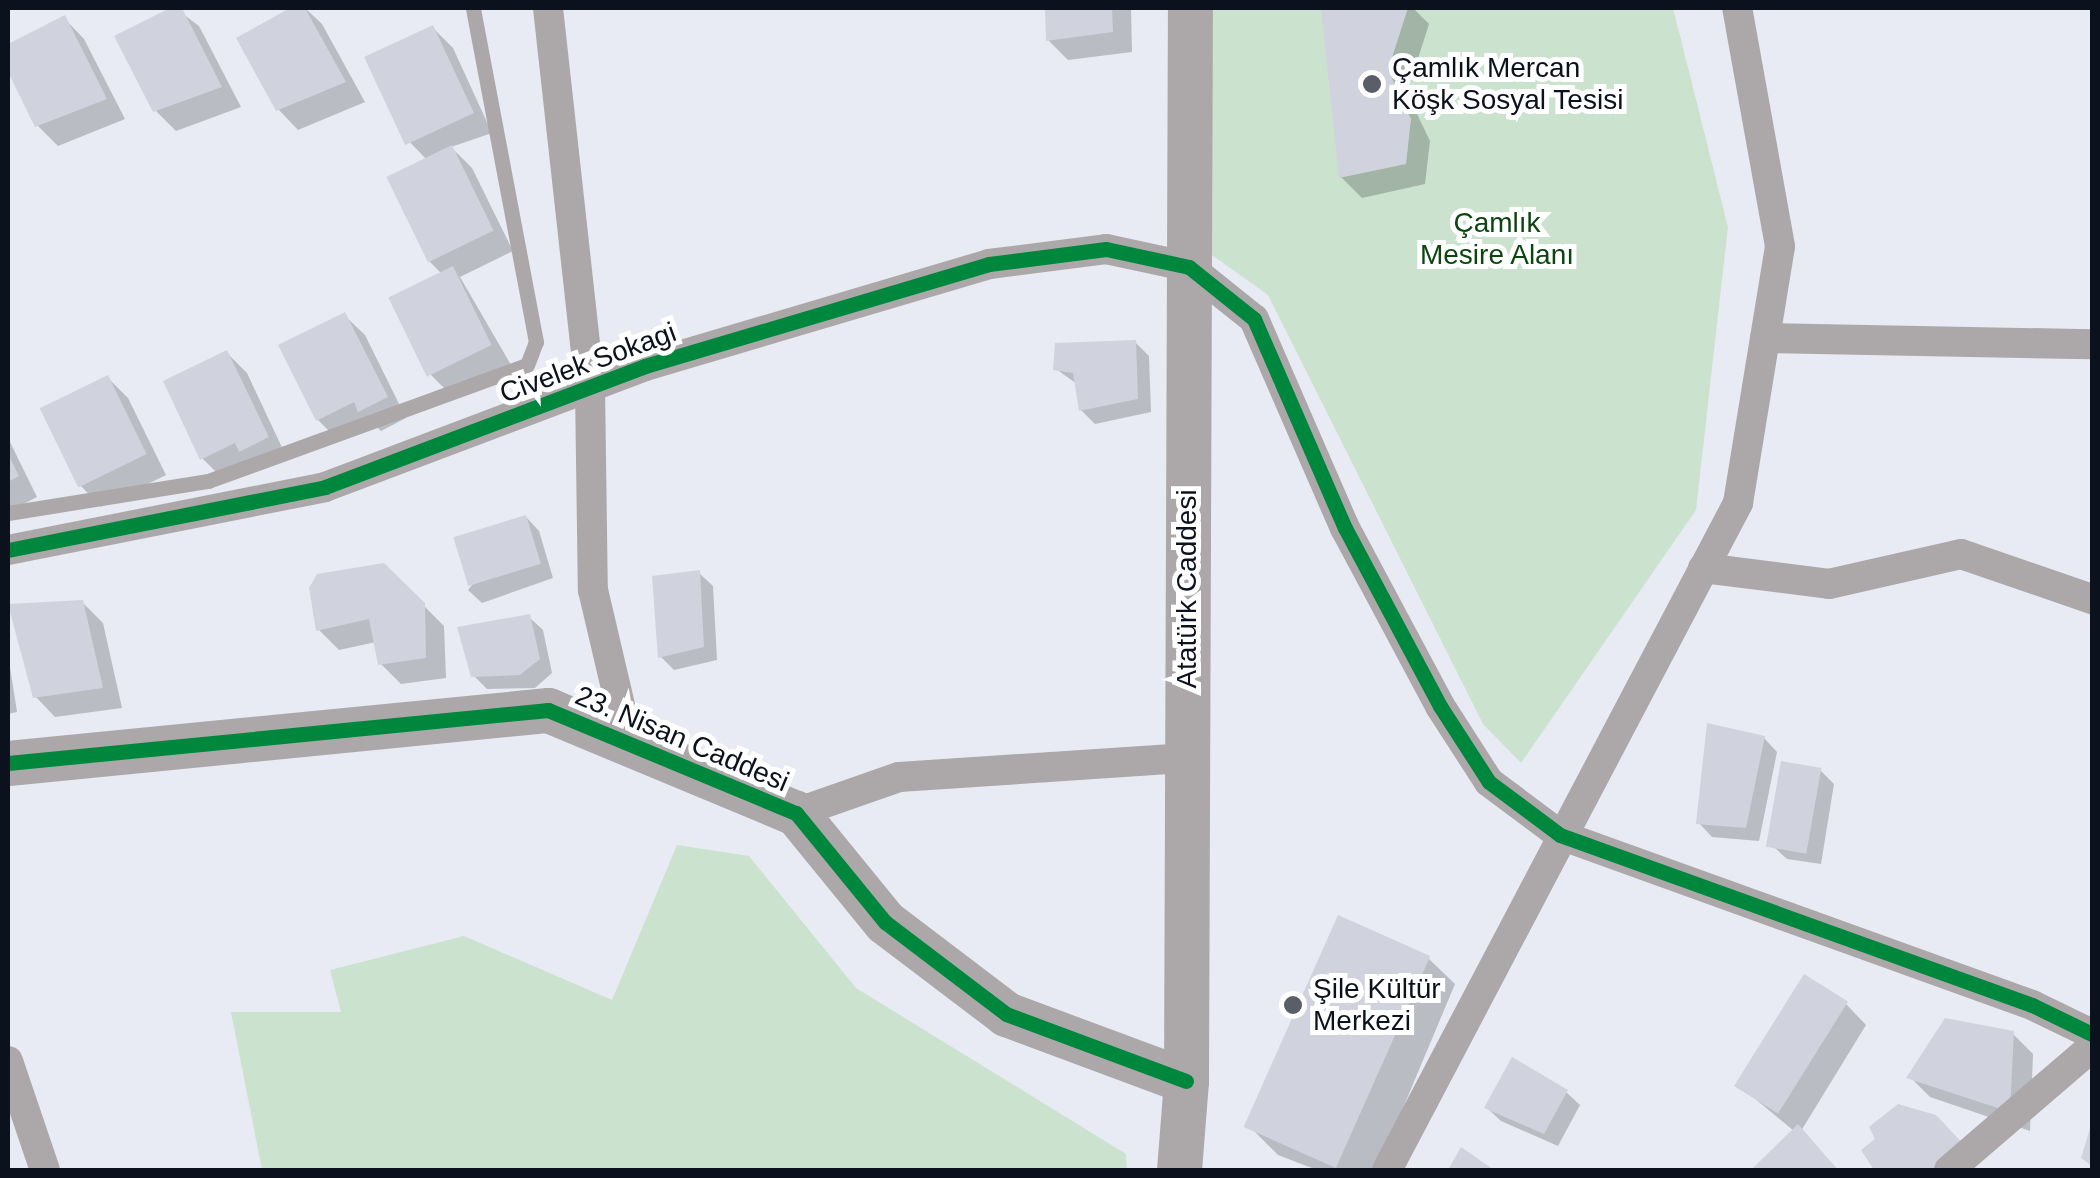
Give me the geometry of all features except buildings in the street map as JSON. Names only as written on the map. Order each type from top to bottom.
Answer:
[{"type":"street","points":[[548,8],[590,387],[593,590],[629,744]]},
{"type":"street","name":"Atatürk Caddesi","points":[[1180,1170],[1186,1081],[1190,8]]},
{"type":"street","points":[[1387,1170],[1738,503],[1780,246],[1737,8]]},
{"type":"street","name":"Civelek Sokagi","points":[[8,550],[325,487],[590,387],[990,264],[1106,248],[1189,267]]},
{"type":"street","points":[[1189,267],[1254,319],[1346,528],[1489,782],[1560,836],[2032,1004],[2092,1034]]},
{"type":"street","points":[[1765,338],[2092,344]]},
{"type":"street","points":[[1703,568],[1828,584],[1961,554],[2092,598]]},
{"type":"street","name":"23. Nisan Caddesi","points":[[8,762],[548,710],[796,813],[885,922],[1006,1014],[1186,1081]]},
{"type":"street","points":[[796,813],[899,777],[1187,758]]},
{"type":"street","points":[[1949,1170],[2092,1046]]},
{"type":"street","points":[[8,1061],[45,1170]]},
{"type":"lane","points":[[8,513],[208,481],[527,365],[536,342],[473,8]]},
{"type":"green space","name":"Çamlık Mesire Alanı","points":[[1198,8],[1673,8],[1728,227],[1696,510],[1521,763],[1483,724],[1268,295],[1198,245]]},
{"type":"green space","points":[[677,845],[749,856],[856,988],[1126,1154],[1127,1170],[262,1170],[231,1012],[341,1012],[330,970],[464,936],[612,1000]]},
{"type":"cycle path","points":[[8,550],[325,487],[645,366],[989,264],[1106,249],[1189,267],[1254,319],[1345,528],[1440,706],[1489,782],[1560,835],[2032,1005],[2092,1034]]},
{"type":"cycle path","points":[[8,763],[548,710],[796,813],[885,922],[1006,1014],[1186,1081]]},
{"type":"place","name":"Çamlık Mercan Köşk Sosyal Tesisi","points":[[1372,84]]},
{"type":"place","name":"Şile Kültür Merkezi","points":[[1293,1005]]}]
